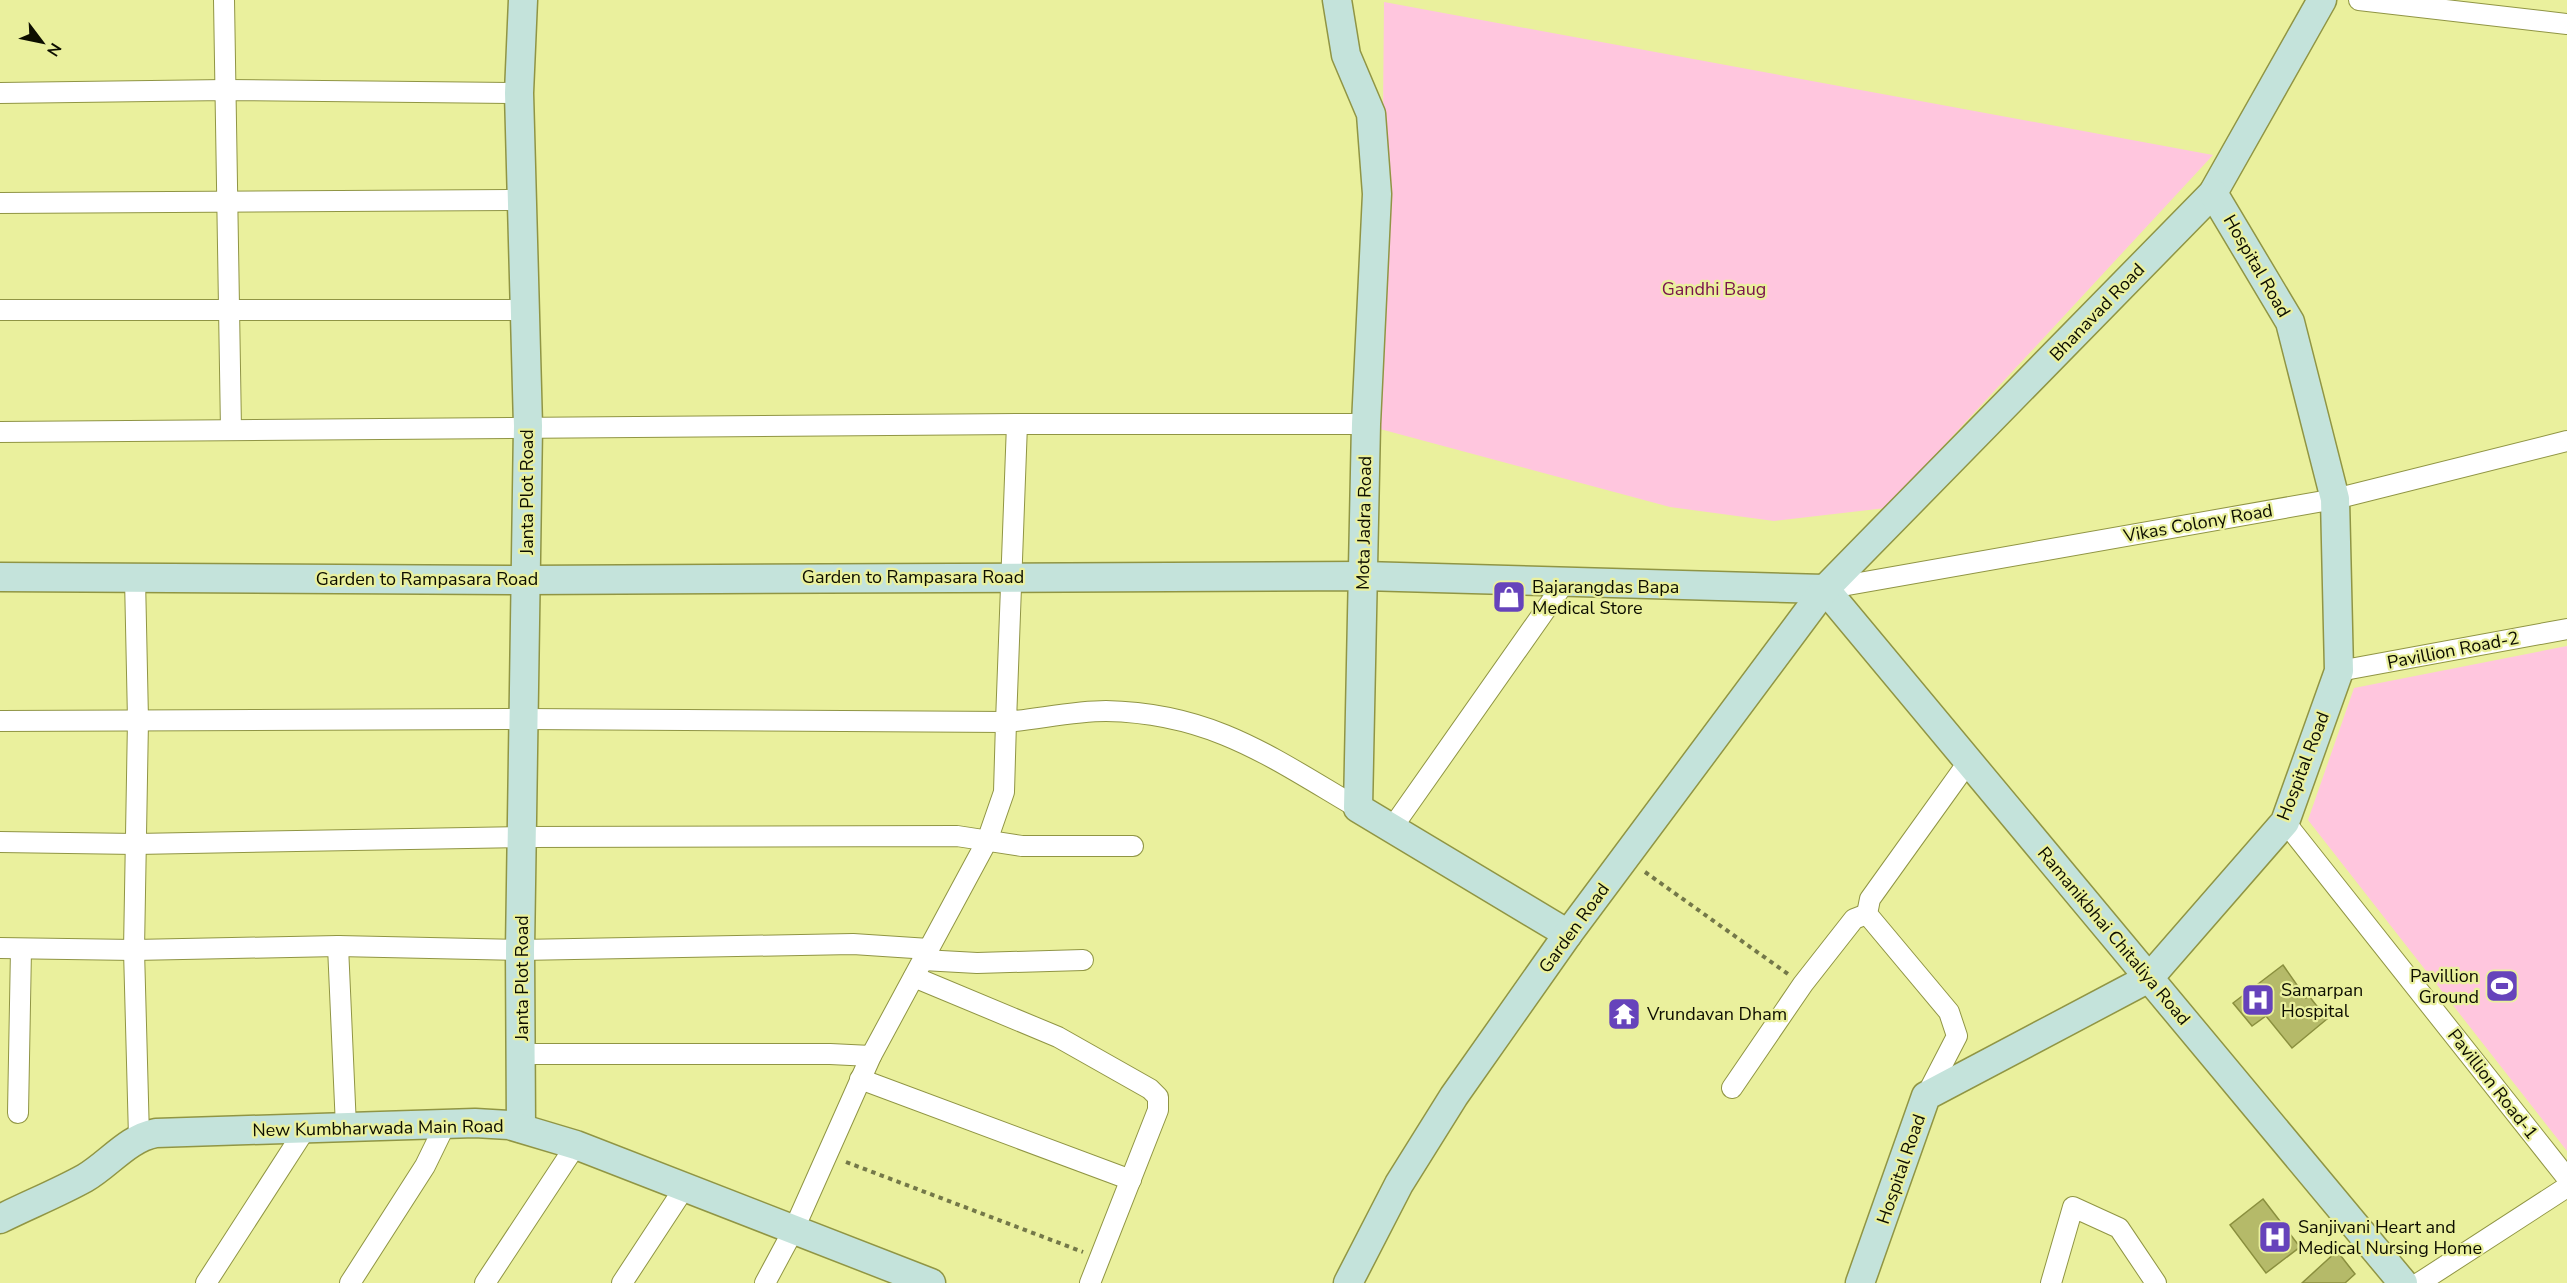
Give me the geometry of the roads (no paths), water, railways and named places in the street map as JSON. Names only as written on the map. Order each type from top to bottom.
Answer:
[{"type":"main road","name":"Janta Plot Road","points":[[521,1128],[520,950],[524,837],[528,426],[519,93],[523,0]]},
{"type":"main road","name":"Mota Jadra Road","points":[[1337,0],[1346,55],[1367,101],[1373,131],[1377,194],[1366,424],[1358,808]]},
{"type":"main road","name":"Bhanavad Road","points":[[1825,589],[2214,193],[2322,0]]},
{"type":"main road","name":"Hospital Road","points":[[1860,1283],[1926,1096],[2150,978],[2284,822],[2339,671],[2335,499],[2290,322],[2214,193]]},
{"type":"main road","name":"Garden to Rampasara Road","points":[[0,577],[526,580],[1363,576],[1825,589]]},
{"type":"main road","name":"Ramanikbhai Chitaliya Road","points":[[1825,589],[2403,1283]]},
{"type":"main road","name":"Garden Road","points":[[1348,1283],[1399,1184],[1454,1096],[1569,934],[1825,589]]},
{"type":"main road","points":[[1358,808],[1569,934]]},
{"type":"main road","name":"New Kumbharwada Main Road","points":[[139,1137],[156,1132],[446,1124],[486,1124],[521,1128],[576,1145],[931,1283]]},
{"type":"main road","points":[[0,1219],[85,1178],[111,1162],[139,1137]]},
{"type":"street","points":[[224,0],[231,430]]},
{"type":"street","points":[[2359,0],[2567,24]]},
{"type":"street","points":[[0,93],[226,90],[519,93]]},
{"type":"street","points":[[0,203],[522,201]]},
{"type":"street","points":[[0,310],[524,310]]},
{"type":"street","points":[[765,1283],[794,1229],[871,1056],[987,841],[1004,792],[1017,424]]},
{"type":"street","points":[[0,432],[528,426],[1366,424]]},
{"type":"street","name":"Vikas Colony Road","points":[[1825,589],[2335,499],[2567,441]]},
{"type":"street","points":[[135,578],[138,720],[134,950],[139,1137]]},
{"type":"street","points":[[1392,828],[1565,582]]},
{"type":"street","name":"Pavillion Road-2","points":[[2339,671],[2567,628]]},
{"type":"street","points":[[0,721],[525,719],[1006,722],[1106,711],[1177,718],[1210,727],[1252,745],[1358,808]]},
{"type":"street","points":[[1867,914],[1870,899],[1969,761]]},
{"type":"street","name":"Pavillion Road-1","points":[[2284,822],[2567,1178]]},
{"type":"street","points":[[0,842],[136,844],[524,837],[957,836],[1022,846],[1133,846]]},
{"type":"street","points":[[1732,1088],[1803,984],[1854,919],[1867,914]]},
{"type":"street","points":[[1867,914],[1949,1012],[1957,1036],[1926,1096]]},
{"type":"street","points":[[0,948],[134,950],[338,946],[520,950],[853,944],[922,962],[1083,960]]},
{"type":"street","points":[[338,946],[346,1127]]},
{"type":"street","points":[[18,1113],[21,949]]},
{"type":"street","points":[[922,962],[1155,1092],[1158,1097],[1158,1110],[1090,1283]]},
{"type":"street","points":[[522,1054],[830,1053],[871,1056]]},
{"type":"street","points":[[861,1079],[1131,1180]]},
{"type":"street","points":[[350,1283],[425,1166],[446,1124]]},
{"type":"street","points":[[206,1283],[306,1128]]},
{"type":"street","points":[[485,1283],[576,1145]]},
{"type":"street","points":[[621,1283],[685,1187]]},
{"type":"street","points":[[2419,1283],[2567,1187]]},
{"type":"street","points":[[2051,1283],[2073,1207],[2119,1228],[2156,1283]]},
{"type":"place","name":"Bajarangdas Bapa Medical Store","points":[[1509,597]]},
{"type":"place","name":"Pavillion Ground","points":[[2502,986]]},
{"type":"place","name":"Samarpan Hospital","points":[[2258,1000]]},
{"type":"place","name":"Vrundavan Dham","points":[[1624,1014]]},
{"type":"place","name":"Sanjivani Heart and Medical Nursing Home","points":[[2275,1237]]},
{"type":"park label","name":"Gandhi Baug","points":[[1714,289]]}]
